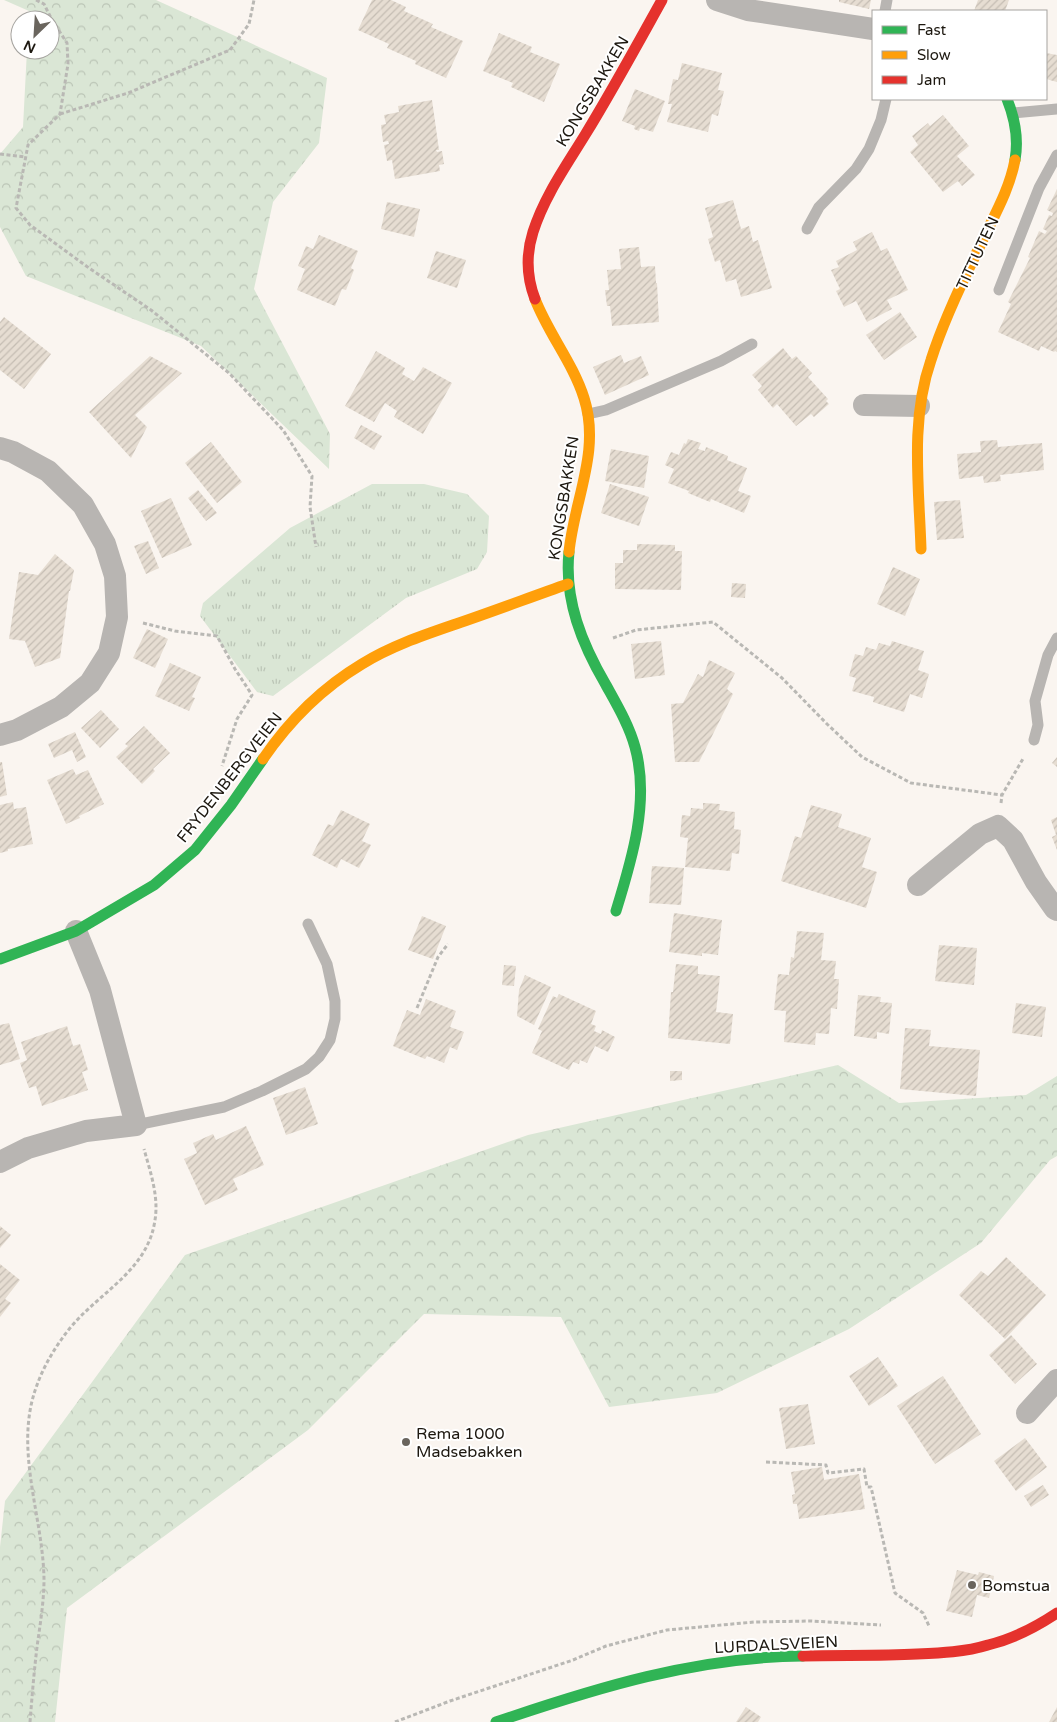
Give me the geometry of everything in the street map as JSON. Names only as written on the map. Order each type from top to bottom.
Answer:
[{"type":"street","name":"KONGSBAKKEN","points":[[616,911],[636,842],[640,811],[636,750],[628,725],[587,647],[575,619],[568,584],[568,558],[588,467],[590,438],[588,414],[582,389],[538,308],[531,286],[529,260],[532,233],[544,205],[662,0]]},
{"type":"street","points":[[717,0],[748,10],[872,29]]},
{"type":"street","name":"TITTUTEN","points":[[921,549],[919,406],[925,377],[937,341],[1005,194],[1014,164],[1017,127],[1007,100]]},
{"type":"street","points":[[864,405],[919,406]]},
{"type":"street","points":[[0,448],[13,452],[48,471],[83,505],[106,544],[115,576],[116,617],[108,653],[90,683],[61,707],[16,730],[0,735]]},
{"type":"street","name":"FRYDENBERGVEIEN","points":[[0,959],[76,931],[154,885],[195,850],[231,805],[275,742],[295,719],[325,690],[362,664],[406,642],[568,584]]},
{"type":"street","points":[[918,885],[980,834],[998,826],[1013,840],[1036,882],[1057,910]]},
{"type":"street","points":[[0,1162],[28,1148],[86,1132],[136,1125],[100,990],[76,931]]},
{"type":"street","points":[[1027,1413],[1057,1380]]},
{"type":"street","name":"LURDALSVEIEN","points":[[496,1722],[627,1681],[675,1669],[730,1660],[777,1656],[896,1656],[949,1653],[977,1648],[1021,1633],[1057,1613]]},
{"type":"lane","points":[[807,229],[820,207],[856,168],[869,149],[881,120],[886,100]]},
{"type":"lane","points":[[1013,113],[1057,109]]},
{"type":"lane","points":[[999,290],[1039,188],[1057,155]]},
{"type":"lane","points":[[588,414],[606,410],[721,361],[752,344]]},
{"type":"lane","points":[[1034,740],[1038,725],[1035,701],[1048,655],[1057,638]]},
{"type":"lane","points":[[136,1125],[224,1107],[306,1069],[319,1057],[330,1040],[335,1019],[335,1001],[327,964],[308,924]]},
{"type":"path","points":[[36,0],[44,4],[67,43],[68,64],[60,114]]},
{"type":"path","points":[[254,0],[249,24],[230,50],[128,93],[60,114],[28,145],[16,208],[30,225],[151,310],[229,373],[283,430],[312,476],[310,507],[316,547]]},
{"type":"path","points":[[0,154],[25,157]]},
{"type":"path","points":[[116,617],[174,632],[217,636],[252,695],[237,718],[219,775]]},
{"type":"path","points":[[587,647],[636,630],[713,622],[782,678],[862,757],[911,783],[1002,795]]},
{"type":"path","points":[[998,826],[1002,795],[1034,740]]},
{"type":"path","points":[[417,1008],[438,957],[448,944]]},
{"type":"path","points":[[30,1722],[44,1580],[42,1552],[29,1465],[28,1415],[38,1383],[64,1337],[82,1314],[131,1271],[142,1256],[150,1239],[156,1218],[155,1195],[136,1125]]},
{"type":"path","points":[[766,1462],[826,1465],[828,1473],[864,1469],[867,1487],[871,1487],[896,1593],[924,1613],[929,1627]]},
{"type":"green space","points":[[4,0],[156,0],[327,78],[319,143],[273,202],[254,289],[330,434],[329,469],[201,346],[26,276],[0,227],[0,154],[23,127],[26,60],[60,60],[60,10],[27,10]]},
{"type":"green space","points":[[372,484],[424,484],[467,494],[489,516],[487,552],[477,569],[406,598],[273,696],[257,692],[200,616],[203,603],[290,528]]},
{"type":"green space","points":[[838,1065],[899,1103],[1026,1095],[1057,1076],[1057,1156],[1050,1160],[981,1243],[849,1329],[717,1393],[609,1407],[561,1317],[424,1314],[308,1430],[67,1608],[55,1722],[0,1722],[0,1547],[5,1501],[185,1255],[528,1135]]},
{"type":"building","points":[[372,0],[391,0],[406,7],[404,11],[433,24],[431,27],[463,41],[446,78],[415,64],[416,61],[387,48],[389,44],[358,30]]},
{"type":"building","points":[[839,0],[871,0],[869,9],[839,2]]},
{"type":"building","points":[[978,0],[1009,0],[1005,10],[974,10]]},
{"type":"building","points":[[499,33],[532,47],[530,52],[560,64],[544,102],[511,87],[513,83],[483,71]]},
{"type":"building","points":[[1047,53],[1057,55],[1057,82],[1047,79]]},
{"type":"building","points":[[682,63],[722,73],[718,90],[724,91],[718,116],[712,114],[708,132],[667,122],[672,104],[668,104],[673,79],[678,80]]},
{"type":"building","points":[[635,89],[665,101],[653,132],[640,128],[639,131],[634,129],[635,126],[622,121]]},
{"type":"building","points":[[432,100],[439,150],[436,150],[437,152],[442,151],[444,164],[439,165],[440,171],[395,179],[392,160],[387,161],[384,145],[389,144],[388,141],[383,142],[381,125],[386,124],[384,115],[399,112],[398,106]]},
{"type":"building","points":[[943,115],[969,146],[957,156],[975,175],[962,186],[958,181],[943,192],[910,152],[918,145],[912,136],[928,123],[930,126]]},
{"type":"building","points":[[1057,189],[1057,352],[1054,352],[1041,346],[1039,351],[998,332],[1011,304],[1008,302],[1030,258],[1028,257],[1039,231],[1045,234],[1047,231],[1043,229],[1049,215],[1052,216],[1053,213],[1047,210]]},
{"type":"building","points":[[733,200],[741,229],[749,226],[753,242],[758,240],[772,288],[741,297],[736,279],[726,282],[720,260],[715,262],[708,239],[713,237],[705,208]]},
{"type":"building","points":[[387,202],[420,209],[414,237],[381,229]]},
{"type":"building","points":[[872,232],[881,251],[887,248],[908,290],[887,300],[892,309],[867,322],[856,301],[844,307],[836,291],[840,289],[831,270],[839,267],[836,261],[857,250],[853,242]]},
{"type":"building","points":[[319,235],[358,251],[351,268],[354,270],[346,290],[342,289],[335,306],[297,290],[305,269],[298,266],[306,246],[313,249]]},
{"type":"building","points":[[639,247],[641,267],[655,266],[659,322],[612,326],[610,306],[607,306],[605,290],[609,290],[607,270],[621,269],[619,249]]},
{"type":"building","points":[[436,251],[466,260],[457,288],[427,278]]},
{"type":"building","points":[[900,312],[917,337],[884,360],[866,335]]},
{"type":"building","points":[[4,317],[51,354],[24,389],[0,370],[0,322]]},
{"type":"building","points":[[783,348],[792,359],[796,356],[812,373],[808,377],[828,399],[826,401],[829,404],[814,417],[811,414],[796,426],[777,404],[773,408],[758,390],[762,386],[752,375]]},
{"type":"building","points":[[376,351],[405,368],[402,374],[414,381],[423,367],[452,383],[423,434],[394,417],[397,411],[385,403],[374,422],[345,406]]},
{"type":"building","points":[[621,355],[624,363],[641,356],[649,375],[605,395],[593,367]]},
{"type":"building","points":[[150,356],[182,373],[135,415],[147,427],[131,458],[89,412]]},
{"type":"building","points":[[361,425],[382,436],[374,450],[354,438]]},
{"type":"building","points":[[688,439],[701,443],[698,449],[705,451],[706,447],[728,456],[727,460],[747,468],[738,491],[751,496],[744,513],[711,499],[710,502],[668,483],[674,469],[665,465],[671,452],[679,455],[684,443],[686,444]]},
{"type":"building","points":[[997,440],[998,447],[1042,443],[1044,470],[1000,475],[1001,481],[984,483],[983,476],[959,479],[957,454],[981,452],[980,441]]},
{"type":"building","points":[[211,442],[242,482],[217,503],[185,463]]},
{"type":"building","points":[[611,449],[649,456],[644,488],[605,481]]},
{"type":"building","points":[[610,484],[649,497],[639,526],[601,513]]},
{"type":"building","points":[[198,490],[217,513],[206,521],[188,498]]},
{"type":"building","points":[[171,498],[192,545],[162,558],[141,511]]},
{"type":"building","points":[[960,500],[964,538],[937,540],[934,502]]},
{"type":"building","points":[[148,541],[159,568],[146,574],[134,546]]},
{"type":"building","points":[[637,544],[675,545],[675,551],[682,551],[681,590],[615,589],[615,563],[623,563],[623,550],[637,550]]},
{"type":"building","points":[[55,554],[74,570],[69,591],[60,658],[35,667],[25,641],[9,639],[19,572],[38,575]]},
{"type":"building","points":[[893,567],[920,579],[905,616],[877,604]]},
{"type":"building","points":[[732,583],[746,584],[745,598],[731,597]]},
{"type":"building","points":[[147,629],[168,639],[155,668],[133,658]]},
{"type":"building","points":[[661,641],[665,675],[635,679],[631,644]]},
{"type":"building","points":[[892,641],[924,651],[918,670],[929,674],[922,698],[910,694],[904,712],[873,702],[874,697],[852,691],[856,678],[849,676],[855,654],[863,656],[866,647],[876,650],[879,643],[890,646]]},
{"type":"building","points":[[709,660],[735,673],[727,689],[733,694],[699,762],[675,762],[671,704],[683,703],[698,674],[703,677]]},
{"type":"building","points":[[170,663],[201,677],[192,697],[195,698],[189,711],[155,696]]},
{"type":"building","points":[[101,710],[119,729],[100,748],[81,728]]},
{"type":"building","points":[[144,726],[170,753],[153,769],[155,771],[142,784],[116,757],[128,746],[125,744]]},
{"type":"building","points":[[75,732],[86,757],[77,762],[72,750],[54,758],[48,744]]},
{"type":"building","points":[[1057,757],[1057,767],[1052,763]]},
{"type":"building","points":[[0,762],[2,762],[7,795],[0,797]]},
{"type":"building","points":[[73,769],[76,775],[88,770],[104,804],[66,824],[47,780]]},
{"type":"building","points":[[13,802],[14,809],[26,807],[33,844],[8,849],[8,851],[0,853],[0,805]]},
{"type":"building","points":[[703,803],[720,804],[719,810],[735,812],[734,829],[741,830],[739,854],[732,853],[730,871],[685,867],[688,838],[680,837],[682,815],[690,816],[691,808],[703,809]]},
{"type":"building","points":[[811,805],[842,814],[838,827],[871,838],[862,867],[877,872],[866,908],[781,881],[795,836],[801,838]]},
{"type":"building","points":[[341,810],[370,824],[362,841],[371,845],[359,868],[341,859],[337,868],[312,855],[328,824],[333,826]]},
{"type":"building","points":[[1057,817],[1057,850],[1052,837],[1056,835],[1051,820]]},
{"type":"building","points":[[652,866],[684,868],[681,905],[649,903]]},
{"type":"building","points":[[674,913],[722,920],[718,955],[702,953],[702,956],[669,952]]},
{"type":"building","points":[[422,916],[446,926],[433,959],[408,950]]},
{"type":"building","points":[[797,931],[824,933],[821,960],[836,961],[834,979],[839,979],[837,1009],[831,1008],[829,1034],[816,1033],[815,1045],[784,1042],[786,1011],[774,1010],[778,974],[789,975],[791,957],[794,958]]},
{"type":"building","points":[[939,945],[977,948],[974,985],[935,981]]},
{"type":"building","points":[[676,964],[698,966],[698,974],[720,976],[716,1012],[733,1014],[730,1044],[668,1038],[671,992],[673,992]]},
{"type":"building","points":[[504,965],[516,966],[514,986],[502,985]]},
{"type":"building","points":[[525,975],[551,987],[534,1025],[517,1016],[519,990]]},
{"type":"building","points":[[559,994],[596,1011],[591,1024],[596,1026],[594,1031],[601,1034],[602,1030],[615,1037],[608,1052],[595,1046],[587,1063],[580,1060],[579,1064],[573,1062],[569,1070],[532,1053],[542,1031],[538,1029],[553,996],[557,998]]},
{"type":"building","points":[[858,995],[881,997],[880,1002],[892,1003],[889,1034],[877,1032],[877,1039],[854,1036]]},
{"type":"building","points":[[426,999],[456,1011],[450,1027],[464,1032],[457,1050],[450,1047],[444,1063],[427,1056],[425,1059],[393,1046],[407,1010],[420,1015]]},
{"type":"building","points":[[1016,1003],[1046,1007],[1042,1037],[1012,1033]]},
{"type":"building","points":[[9,1023],[20,1059],[0,1065],[0,1025]]},
{"type":"building","points":[[67,1026],[73,1046],[80,1044],[88,1070],[82,1072],[88,1090],[42,1106],[36,1086],[29,1088],[20,1063],[27,1060],[21,1042]]},
{"type":"building","points":[[905,1028],[931,1030],[929,1046],[980,1050],[976,1096],[900,1089]]},
{"type":"building","points":[[670,1071],[682,1071],[682,1080],[670,1081]]},
{"type":"building","points":[[305,1087],[318,1124],[286,1135],[273,1098]]},
{"type":"building","points":[[246,1126],[264,1165],[233,1179],[238,1190],[205,1205],[184,1159],[197,1153],[193,1143],[213,1134],[216,1140]]},
{"type":"building","points":[[0,1226],[11,1235],[0,1248]]},
{"type":"building","points":[[1006,1257],[1046,1295],[1005,1339],[959,1295],[981,1271],[988,1276]]},
{"type":"building","points":[[0,1264],[20,1280],[5,1299],[11,1303],[0,1317]]},
{"type":"building","points":[[1011,1335],[1037,1364],[1015,1384],[989,1355]]},
{"type":"building","points":[[878,1357],[898,1386],[869,1406],[849,1376]]},
{"type":"building","points":[[943,1376],[981,1434],[935,1464],[897,1406]]},
{"type":"building","points":[[808,1404],[815,1444],[786,1449],[779,1408]]},
{"type":"building","points":[[1025,1438],[1047,1467],[1016,1491],[994,1461]]},
{"type":"building","points":[[822,1467],[824,1480],[859,1474],[865,1509],[799,1519],[797,1504],[793,1504],[792,1495],[795,1494],[791,1472]]},
{"type":"building","points":[[1043,1485],[1049,1495],[1031,1507],[1024,1496]]},
{"type":"building","name":"Bomstua","points":[[957,1570],[978,1575],[979,1572],[994,1576],[989,1598],[977,1595],[972,1617],[946,1611]]},
{"type":"building","points":[[746,1707],[761,1717],[758,1722],[736,1722]]},
{"type":"building","points":[[1057,1707],[1057,1722],[1049,1722]]},
{"type":"traffic: fast","points":[[1007,100],[1016,129],[1015,160]]},
{"type":"traffic: fast","points":[[569,552],[569,587],[582,638],[629,731],[639,767],[641,788],[637,830],[628,871],[616,911]]},
{"type":"traffic: fast","points":[[0,959],[76,931],[154,885],[195,850],[231,805],[263,759]]},
{"type":"traffic: fast","points":[[496,1722],[609,1686],[685,1668],[763,1658],[803,1656]]},
{"type":"traffic: slow","points":[[921,549],[917,453],[920,406],[924,383],[947,317],[995,216],[1015,160]]},
{"type":"traffic: slow","points":[[535,299],[579,385],[588,418],[590,437],[588,456],[569,552]]},
{"type":"traffic: slow","points":[[263,759],[284,731],[307,706],[347,673],[373,658],[396,646],[568,584]]},
{"type":"traffic: jam","points":[[535,299],[529,274],[528,257],[533,232],[543,206],[605,102],[662,0]]},
{"type":"traffic: jam","points":[[803,1656],[903,1655],[944,1653],[971,1649],[1015,1636],[1033,1628],[1057,1613]]},
{"type":"place","name":"Rema 1000 Madsebakken","points":[[406,1442]]},
{"type":"place","name":"Bomstua","points":[[972,1585]]}]
